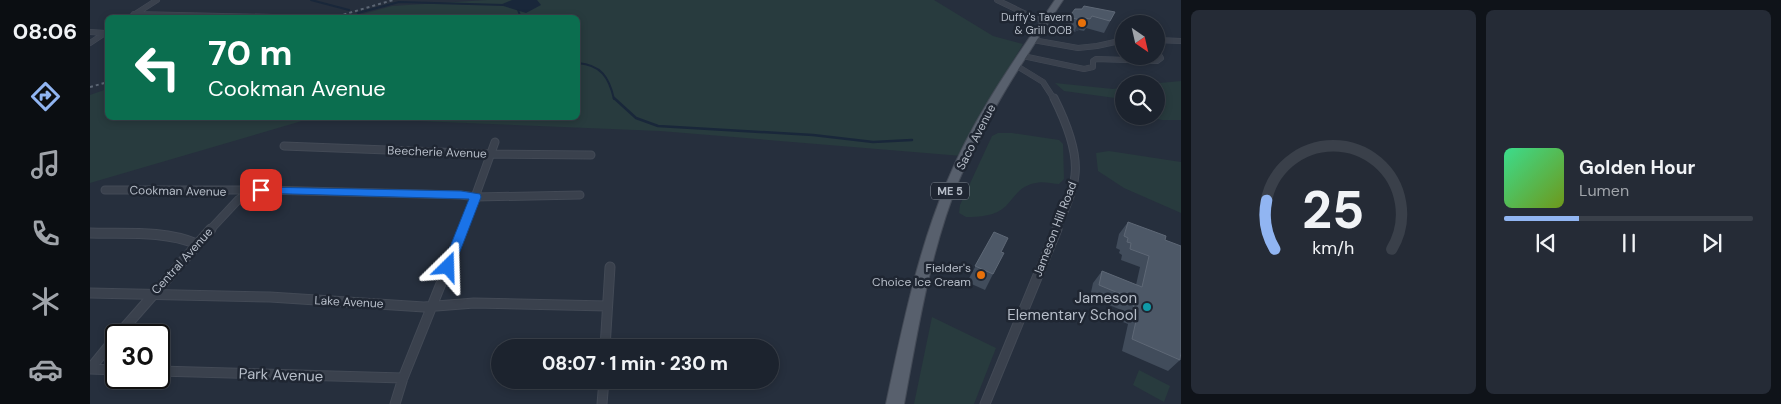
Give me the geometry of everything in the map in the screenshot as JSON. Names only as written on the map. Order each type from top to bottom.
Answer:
[{"type":"main road","name":"Saco Avenue","points":[[895,404],[918,294],[943,210],[965,154],[984,118],[1059,0]]},
{"type":"street","points":[[134,15],[157,0]]},
{"type":"street","points":[[997,0],[1030,16],[1046,21]]},
{"type":"street","points":[[90,32],[105,32]]},
{"type":"street","points":[[90,43],[105,33]]},
{"type":"street","points":[[1033,40],[1072,48],[1091,48],[1106,42],[1115,41]]},
{"type":"street","points":[[1165,40],[1181,41]]},
{"type":"street","points":[[1020,61],[1084,69],[1093,66],[1093,59],[1096,58],[1115,59]]},
{"type":"street","name":"Jameson Hill Road","points":[[985,404],[1068,200],[1075,176],[1076,164],[1072,143],[1051,92],[1020,61]]},
{"type":"street","points":[[395,404],[403,378],[476,197],[495,142]]},
{"type":"street","name":"Beecherie Avenue","points":[[284,146],[490,154],[591,155]]},
{"type":"street","name":"Cookman Avenue","points":[[106,190],[251,192],[265,190],[461,194],[476,197],[580,195]]},
{"type":"street","name":"Central Avenue","points":[[127,324],[238,200],[251,192]]},
{"type":"street","points":[[90,233],[174,237],[197,244]]},
{"type":"street","points":[[605,339],[610,266]]},
{"type":"street","name":"Lake Avenue","points":[[90,293],[270,298],[432,307],[474,303],[607,306]]},
{"type":"street","name":"Central Avenue","points":[[90,369],[105,351]]},
{"type":"street","points":[[90,369],[105,370]]},
{"type":"street","name":"Park Avenue","points":[[170,371],[403,378]]},
{"type":"street","points":[[602,404],[603,389]]},
{"type":"shaded area","points":[[487,0],[934,0],[993,36],[1023,44],[993,95],[962,156],[660,131],[391,120],[580,120],[580,15],[359,15],[392,6]]},
{"type":"shaded area","points":[[1181,81],[1181,120],[1165,120],[1165,82]]},
{"type":"shaded area","points":[[1055,83],[1115,89],[1115,98],[1064,91]]},
{"type":"shaded area","points":[[105,90],[105,120],[305,120],[90,183],[90,95]]},
{"type":"shaded area","points":[[998,133],[1012,133],[1059,140],[1063,144],[1064,179],[1059,184],[1042,182],[1031,184],[1022,189],[1006,206],[997,212],[982,216],[966,217],[959,213],[960,205],[992,136]]},
{"type":"shaded area","points":[[1109,151],[1181,162],[1181,213],[1124,188],[1098,171],[1096,153]]},
{"type":"shaded area","points":[[932,317],[996,348],[974,404],[914,404]]},
{"type":"shaded area","points":[[1139,370],[1170,386],[1164,402],[1133,385]]},
{"type":"water","points":[[512,0],[537,0],[541,5],[526,13],[500,5]]},
{"type":"building","points":[[1084,6],[1115,12],[1110,21],[1092,16],[1090,19],[1080,20],[1069,17],[1075,9],[1082,9]]},
{"type":"building","name":"Jameson Elementary School","points":[[1128,222],[1166,236],[1165,240],[1181,246],[1180,360],[1132,339],[1138,312],[1133,310],[1135,300],[1099,285],[1102,271],[1142,287],[1149,256],[1130,249],[1131,243],[1127,242],[1128,238],[1124,236]]},
{"type":"building","points":[[994,232],[1008,238],[1001,252],[1004,253],[993,274],[975,266]]},
{"type":"waterway","points":[[311,0],[349,10]]},
{"type":"waterway","points":[[358,13],[399,2],[504,5]]},
{"type":"waterway","points":[[518,10],[520,15]]},
{"type":"waterway","points":[[580,63],[593,66],[603,74],[610,84],[614,99]]},
{"type":"waterway","points":[[614,98],[636,118],[658,126],[813,135],[873,142],[912,140]]},
{"type":"railway","points":[[342,15],[393,0]]},
{"type":"railway","points":[[90,87],[105,83]]},
{"type":"place","name":"Duffy's Tavern & Grill OOB","points":[[1082,23]]},
{"type":"place","name":"Fielder's Choice Ice Cream","points":[[981,275]]},
{"type":"place","name":"Jameson Elementary School","points":[[1147,307]]},
{"type":"route","points":[[261,190],[461,194],[476,197],[448,267]]}]
